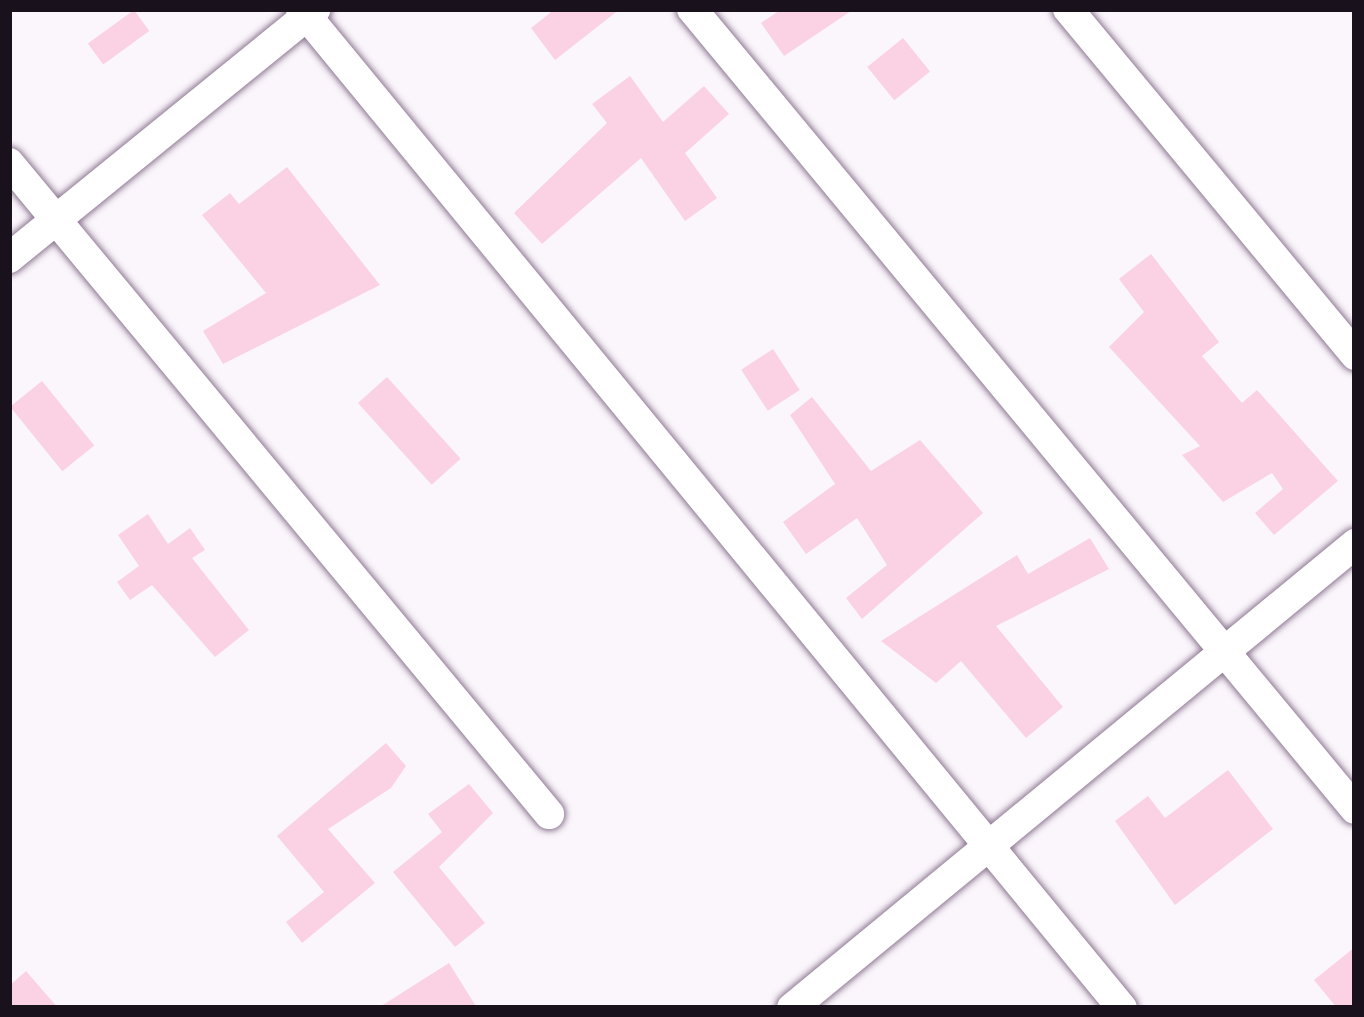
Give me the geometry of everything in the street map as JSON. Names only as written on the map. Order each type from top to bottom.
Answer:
[{"type":"street","points":[[692,9],[1355,809]]},
{"type":"street","points":[[1068,9],[1355,355]]},
{"type":"street","points":[[9,258],[308,11],[1122,1008]]},
{"type":"street","points":[[9,163],[549,814]]},
{"type":"street","points":[[792,1008],[1355,544]]},
{"type":"building","points":[[555,9],[620,9],[555,60],[531,28]]},
{"type":"building","points":[[782,9],[854,9],[784,56],[761,23]]},
{"type":"building","points":[[134,10],[149,31],[103,65],[88,44]]},
{"type":"building","points":[[903,38],[930,71],[894,100],[867,67]]},
{"type":"building","points":[[630,76],[663,122],[704,86],[729,114],[685,153],[717,198],[685,221],[641,158],[542,244],[514,213],[607,123],[592,104]]},
{"type":"building","points":[[287,167],[380,285],[223,364],[203,331],[266,293],[202,215],[230,193],[239,204]]},
{"type":"building","points":[[1151,254],[1219,342],[1202,356],[1242,403],[1257,390],[1338,481],[1274,535],[1255,513],[1283,489],[1272,473],[1223,502],[1182,455],[1200,446],[1109,347],[1144,312],[1119,279]]},
{"type":"building","points":[[773,349],[800,390],[768,411],[741,370]]},
{"type":"building","points":[[387,377],[461,459],[432,485],[358,403]]},
{"type":"building","points":[[42,381],[94,446],[62,471],[10,407]]},
{"type":"building","points":[[812,397],[871,471],[920,440],[983,513],[862,619],[846,598],[887,565],[857,518],[806,554],[783,522],[835,484],[790,415]]},
{"type":"building","points":[[148,514],[168,544],[190,528],[205,550],[192,558],[249,630],[215,657],[152,585],[130,600],[117,582],[139,566],[118,535]]},
{"type":"building","points":[[1090,538],[1109,569],[996,626],[1063,707],[1026,738],[961,661],[936,683],[881,641],[1017,555],[1028,574]]},
{"type":"building","points":[[386,743],[406,766],[391,788],[328,829],[375,883],[302,943],[286,922],[324,892],[277,836]]},
{"type":"building","points":[[1228,770],[1273,829],[1175,905],[1115,821],[1148,796],[1165,818]]},
{"type":"building","points":[[469,784],[493,813],[439,867],[485,923],[455,947],[393,872],[442,832],[428,814]]},
{"type":"building","points":[[1355,947],[1355,1008],[1337,1008],[1314,980]]},
{"type":"building","points":[[449,963],[477,1008],[378,1008]]},
{"type":"building","points":[[26,971],[58,1008],[9,1008],[9,986]]}]
